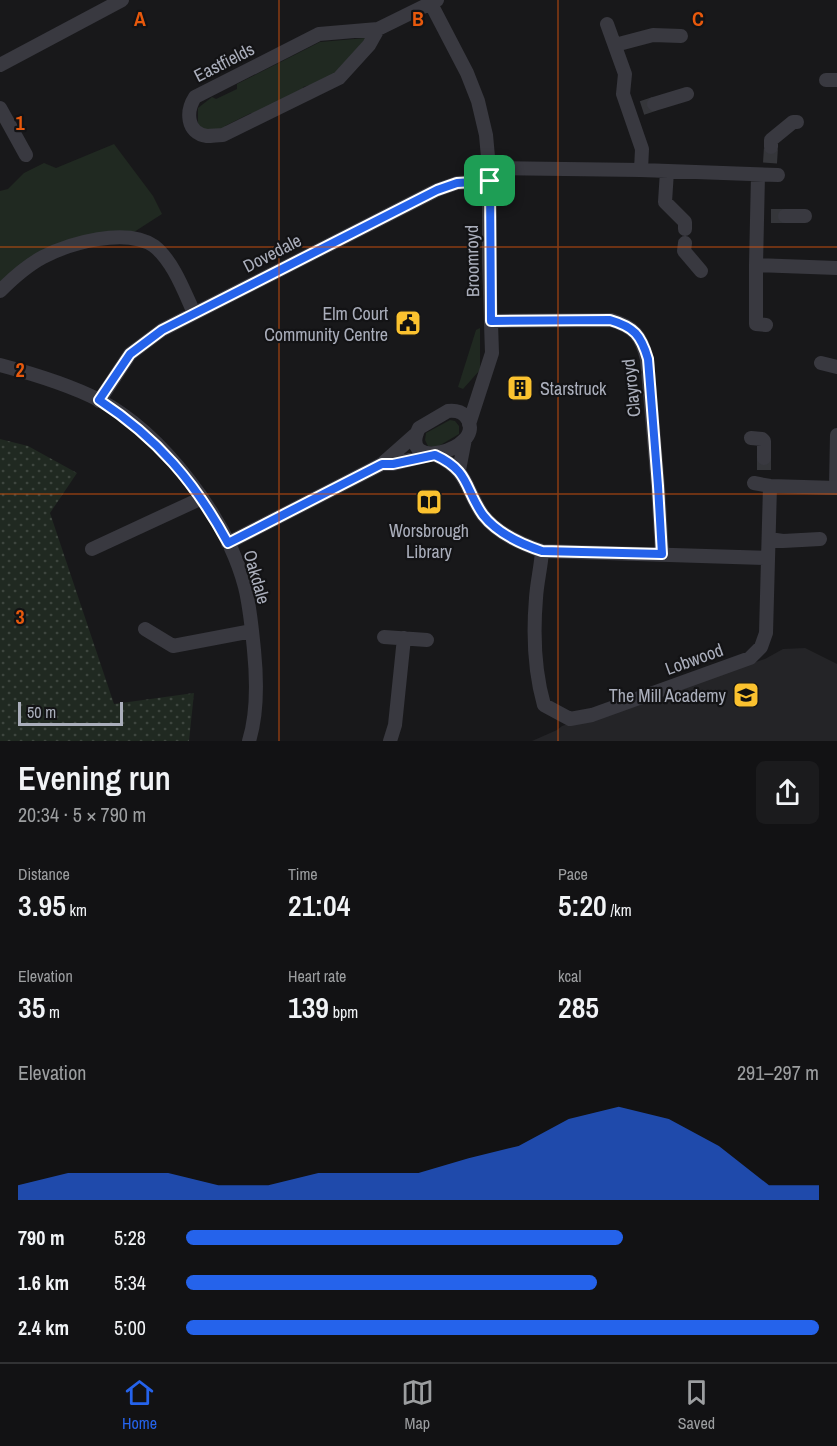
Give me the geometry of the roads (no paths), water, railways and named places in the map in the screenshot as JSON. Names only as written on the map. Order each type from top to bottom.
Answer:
[{"type":"street","points":[[0,65],[122,0]]},
{"type":"street","name":"Eastfields","points":[[378,29],[369,45],[339,78],[223,135],[208,136],[198,132],[190,124],[189,106],[195,96],[319,34],[378,29],[432,1]]},
{"type":"street","name":"Broomroyd","points":[[432,1],[467,73],[478,101],[486,135],[489,174],[492,353],[491,362],[469,424]]},
{"type":"street","points":[[607,24],[625,74],[623,94],[642,108]]},
{"type":"street","points":[[615,45],[653,35],[681,36]]},
{"type":"street","points":[[642,108],[687,94]]},
{"type":"street","points":[[0,108],[26,155]]},
{"type":"street","points":[[641,170],[642,108]]},
{"type":"street","points":[[771,147],[771,140],[793,122],[797,122]]},
{"type":"street","name":"Dovedale","points":[[99,400],[130,354],[162,330],[437,190],[489,174],[641,170],[769,172],[757,216]]},
{"type":"street","points":[[667,171],[665,202],[685,222],[685,229]]},
{"type":"street","points":[[766,325],[756,324],[757,216],[805,216]]},
{"type":"street","points":[[0,291],[35,262],[74,244],[117,237],[133,238],[152,245],[166,258],[194,313]]},
{"type":"street","points":[[685,243],[684,250],[701,271]]},
{"type":"street","points":[[756,265],[837,268]]},
{"type":"street","name":"Clayroyd","points":[[491,321],[610,320],[626,324],[637,334],[648,359],[662,554]]},
{"type":"street","points":[[821,363],[837,367]]},
{"type":"street","name":"Oakdale","points":[[0,365],[42,377],[99,400],[145,434],[169,458],[202,498],[228,543],[245,587],[257,678],[249,741]]},
{"type":"street","name":"Broomroyd","points":[[454,411],[480,388]]},
{"type":"street","points":[[228,543],[382,464],[417,433],[423,424],[448,411],[464,415],[470,429],[465,439],[459,470]]},
{"type":"street","points":[[417,433],[416,439],[420,449],[459,470],[483,515],[494,526],[524,545],[542,551],[768,558]]},
{"type":"street","points":[[751,438],[764,441],[763,476],[836,488],[837,435]]},
{"type":"street","points":[[382,464],[393,464],[433,455],[465,439]]},
{"type":"street","name":"Lobwood","points":[[542,551],[535,630],[537,680],[544,705],[570,719],[592,715],[750,658],[761,647],[766,633],[769,539],[763,476]]},
{"type":"street","points":[[92,549],[202,498]]},
{"type":"street","points":[[769,539],[783,541],[820,539]]},
{"type":"street","points":[[145,629],[173,646],[252,631]]},
{"type":"street","points":[[384,637],[427,640]]},
{"type":"street","points":[[390,741],[395,725],[404,638]]},
{"type":"tunnel","points":[[642,108],[654,104]]},
{"type":"tunnel","points":[[770,163],[771,147]]},
{"type":"tunnel","points":[[771,216],[785,216]]},
{"type":"tunnel","points":[[764,458],[764,470]]},
{"type":"place","name":"Elm Court Community Centre","points":[[408,323]]},
{"type":"place","name":"Starstruck","points":[[520,388]]},
{"type":"place","name":"Worsbrough Library","points":[[429,502]]},
{"type":"place","name":"The Mill Academy","points":[[746,695]]}]
